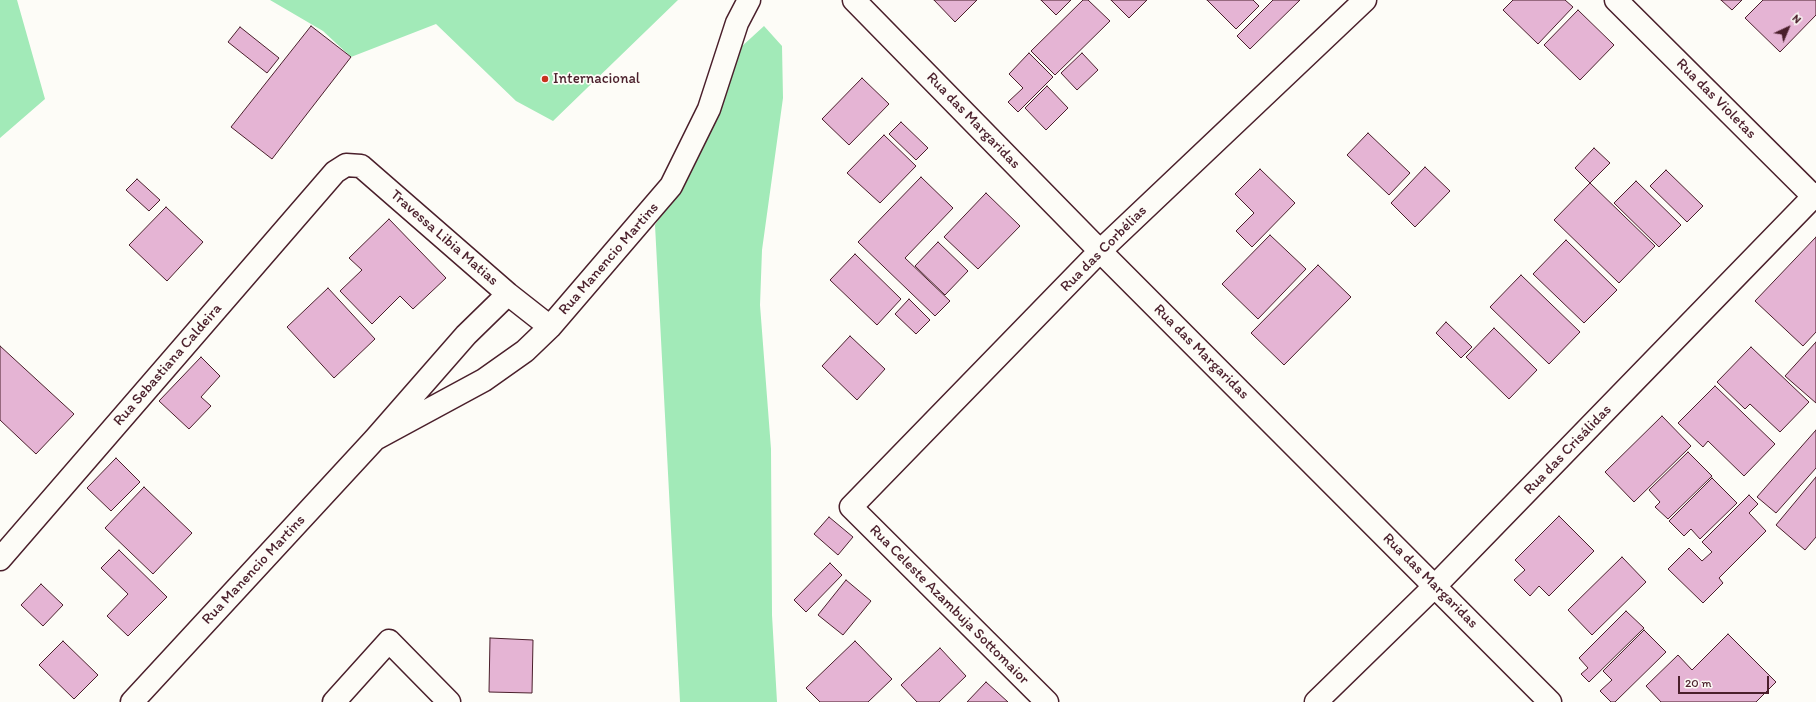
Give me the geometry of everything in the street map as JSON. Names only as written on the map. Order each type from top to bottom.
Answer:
[{"type":"street","name":"Rua Manencio Martins","points":[[375,439],[484,380],[525,351],[550,327],[671,186],[709,109],[737,23],[749,0]]},
{"type":"street","name":"Rua das Margaridas","points":[[854,0],[1100,251],[1550,702]]},
{"type":"street","name":"Rua das Corbélias","points":[[850,507],[1100,251],[1365,0]]},
{"type":"street","name":"Rua das Violetas","points":[[1616,0],[1815,196]]},
{"type":"street","name":"Travessa Libia Matias","points":[[335,172],[346,165],[361,166],[508,294],[550,327]]},
{"type":"street","name":"Rua Sebastiana Caldeira","points":[[0,559],[335,172]]},
{"type":"street","name":"Rua das Crisálidas","points":[[1316,702],[1435,586],[1815,196]]},
{"type":"street","name":"Rua Manencio Martins","points":[[132,702],[375,439],[466,335],[508,294]]},
{"type":"street","name":"Rua Celeste Azambuja Sottomaior","points":[[850,507],[1047,702]]},
{"type":"street","points":[[334,702],[389,641],[449,702]]},
{"type":"green space","points":[[0,0],[17,0],[45,99],[0,138]]},
{"type":"green space","name":"Internacional","points":[[270,0],[678,0],[553,121],[516,101],[436,24],[351,57],[323,31]]},
{"type":"green space","points":[[764,26],[782,46],[783,98],[762,250],[760,305],[771,449],[772,615],[777,702],[680,702],[655,225],[681,185],[740,48]]},
{"type":"building","points":[[934,0],[977,0],[955,22]]},
{"type":"building","points":[[1041,0],[1071,0],[1056,15]]},
{"type":"building","points":[[1083,0],[1088,0],[1110,21],[1055,75],[1031,51]]},
{"type":"building","points":[[1111,0],[1147,0],[1129,18]]},
{"type":"building","points":[[1207,0],[1253,0],[1259,6],[1236,29]]},
{"type":"building","points":[[1273,0],[1300,0],[1250,49],[1237,36]]},
{"type":"building","points":[[1513,0],[1565,0],[1573,7],[1538,44],[1503,10]]},
{"type":"building","points":[[1721,0],[1742,0],[1732,10]]},
{"type":"building","points":[[1763,0],[1816,0],[1816,15],[1780,52],[1745,18]]},
{"type":"building","points":[[1578,10],[1614,45],[1580,80],[1544,45]]},
{"type":"building","points":[[311,26],[351,57],[272,159],[231,127]]},
{"type":"building","points":[[240,27],[279,58],[267,73],[228,42]]},
{"type":"building","points":[[1029,53],[1053,77],[1018,112],[1008,102],[1023,88],[1009,74]]},
{"type":"building","points":[[1082,53],[1098,70],[1077,90],[1061,73]]},
{"type":"building","points":[[862,78],[889,104],[849,145],[822,119]]},
{"type":"building","points":[[1047,86],[1068,108],[1046,130],[1025,108]]},
{"type":"building","points":[[901,122],[928,148],[916,160],[889,134]]},
{"type":"building","points":[[1368,133],[1410,173],[1389,195],[1347,155]]},
{"type":"building","points":[[884,135],[916,166],[880,203],[847,173]]},
{"type":"building","points":[[1594,148],[1610,163],[1590,183],[1575,168]]},
{"type":"building","points":[[1425,167],[1450,191],[1415,227],[1391,203]]},
{"type":"building","points":[[1260,169],[1295,203],[1252,247],[1236,231],[1254,213],[1235,194]]},
{"type":"building","points":[[1666,170],[1703,206],[1687,222],[1650,186]]},
{"type":"building","points":[[921,177],[953,208],[905,258],[950,301],[935,316],[858,242]]},
{"type":"building","points":[[137,179],[160,200],[149,211],[126,190]]},
{"type":"building","points":[[1636,181],[1681,225],[1659,247],[1614,203]]},
{"type":"building","points":[[1590,183],[1655,246],[1619,283],[1554,220]]},
{"type":"building","points":[[986,193],[1020,226],[978,269],[944,237]]},
{"type":"building","points":[[166,207],[203,242],[167,281],[129,245]]},
{"type":"building","points":[[389,219],[446,278],[413,309],[400,296],[372,324],[340,291],[362,270],[349,258]]},
{"type":"building","points":[[1270,235],[1306,269],[1258,319],[1222,284]]},
{"type":"building","points":[[1816,237],[1816,332],[1803,346],[1755,301]]},
{"type":"building","points":[[1566,240],[1617,290],[1584,323],[1533,274]]},
{"type":"building","points":[[938,242],[968,271],[945,295],[915,266]]},
{"type":"building","points":[[855,254],[901,299],[877,325],[830,280]]},
{"type":"building","points":[[1318,265],[1351,297],[1284,365],[1251,333]]},
{"type":"building","points":[[1521,275],[1580,332],[1549,364],[1490,307]]},
{"type":"building","points":[[328,288],[375,339],[334,378],[287,327]]},
{"type":"building","points":[[909,299],[930,320],[916,334],[895,314]]},
{"type":"building","points":[[1446,322],[1472,347],[1461,358],[1436,333]]},
{"type":"building","points":[[1494,328],[1537,370],[1509,399],[1466,357]]},
{"type":"building","points":[[850,336],[885,369],[857,400],[822,366]]},
{"type":"building","points":[[1816,342],[1816,403],[1785,376]]},
{"type":"building","points":[[0,346],[74,414],[36,454],[0,420]]},
{"type":"building","points":[[1751,347],[1809,402],[1780,432],[1750,404],[1745,409],[1717,382]]},
{"type":"building","points":[[201,357],[220,376],[201,397],[211,406],[189,429],[159,401]]},
{"type":"building","points":[[1715,386],[1775,444],[1744,476],[1708,441],[1703,447],[1678,423]]},
{"type":"building","points":[[1662,416],[1691,446],[1634,502],[1605,472]]},
{"type":"building","points":[[1816,430],[1816,468],[1776,513],[1757,497]]},
{"type":"building","points":[[1688,452],[1712,476],[1668,519],[1655,507],[1660,502],[1649,490]]},
{"type":"building","points":[[116,458],[140,482],[111,511],[87,488]]},
{"type":"building","points":[[1816,477],[1816,537],[1805,550],[1776,525]]},
{"type":"building","points":[[1712,478],[1737,503],[1700,539],[1691,529],[1684,536],[1669,521]]},
{"type":"building","points":[[144,487],[192,533],[153,574],[105,528]]},
{"type":"building","points":[[1749,495],[1758,504],[1749,513],[1766,531],[1719,578],[1723,583],[1703,603],[1668,569],[1689,548],[1702,561],[1712,552],[1702,542]]},
{"type":"building","points":[[1559,516],[1594,551],[1549,596],[1539,586],[1530,596],[1514,580],[1525,570],[1515,560]]},
{"type":"building","points":[[829,517],[853,537],[838,555],[814,534]]},
{"type":"building","points":[[119,550],[167,597],[128,636],[107,616],[128,594],[101,568]]},
{"type":"building","points":[[1622,557],[1646,582],[1592,635],[1568,610]]},
{"type":"building","points":[[830,563],[842,575],[806,612],[794,600]]},
{"type":"building","points":[[846,580],[871,601],[843,635],[818,615]]},
{"type":"building","points":[[41,584],[63,605],[43,626],[21,605]]},
{"type":"building","points":[[1626,611],[1644,628],[1589,682],[1581,674],[1588,668],[1579,658]]},
{"type":"building","points":[[1644,630],[1666,652],[1615,702],[1611,702],[1600,691],[1612,680],[1603,671]]},
{"type":"building","points":[[1728,634],[1776,682],[1756,702],[1661,702],[1646,686],[1678,655],[1692,670]]},
{"type":"building","points":[[490,638],[533,640],[532,693],[489,692]]},
{"type":"building","points":[[63,641],[98,675],[74,699],[39,665]]},
{"type":"building","points":[[855,641],[892,679],[868,702],[820,702],[806,688]]},
{"type":"building","points":[[940,648],[966,676],[939,702],[917,702],[901,685]]},
{"type":"building","points":[[986,682],[1008,702],[967,702]]},
{"type":"place","name":"Internacional","points":[[545,79]]}]
